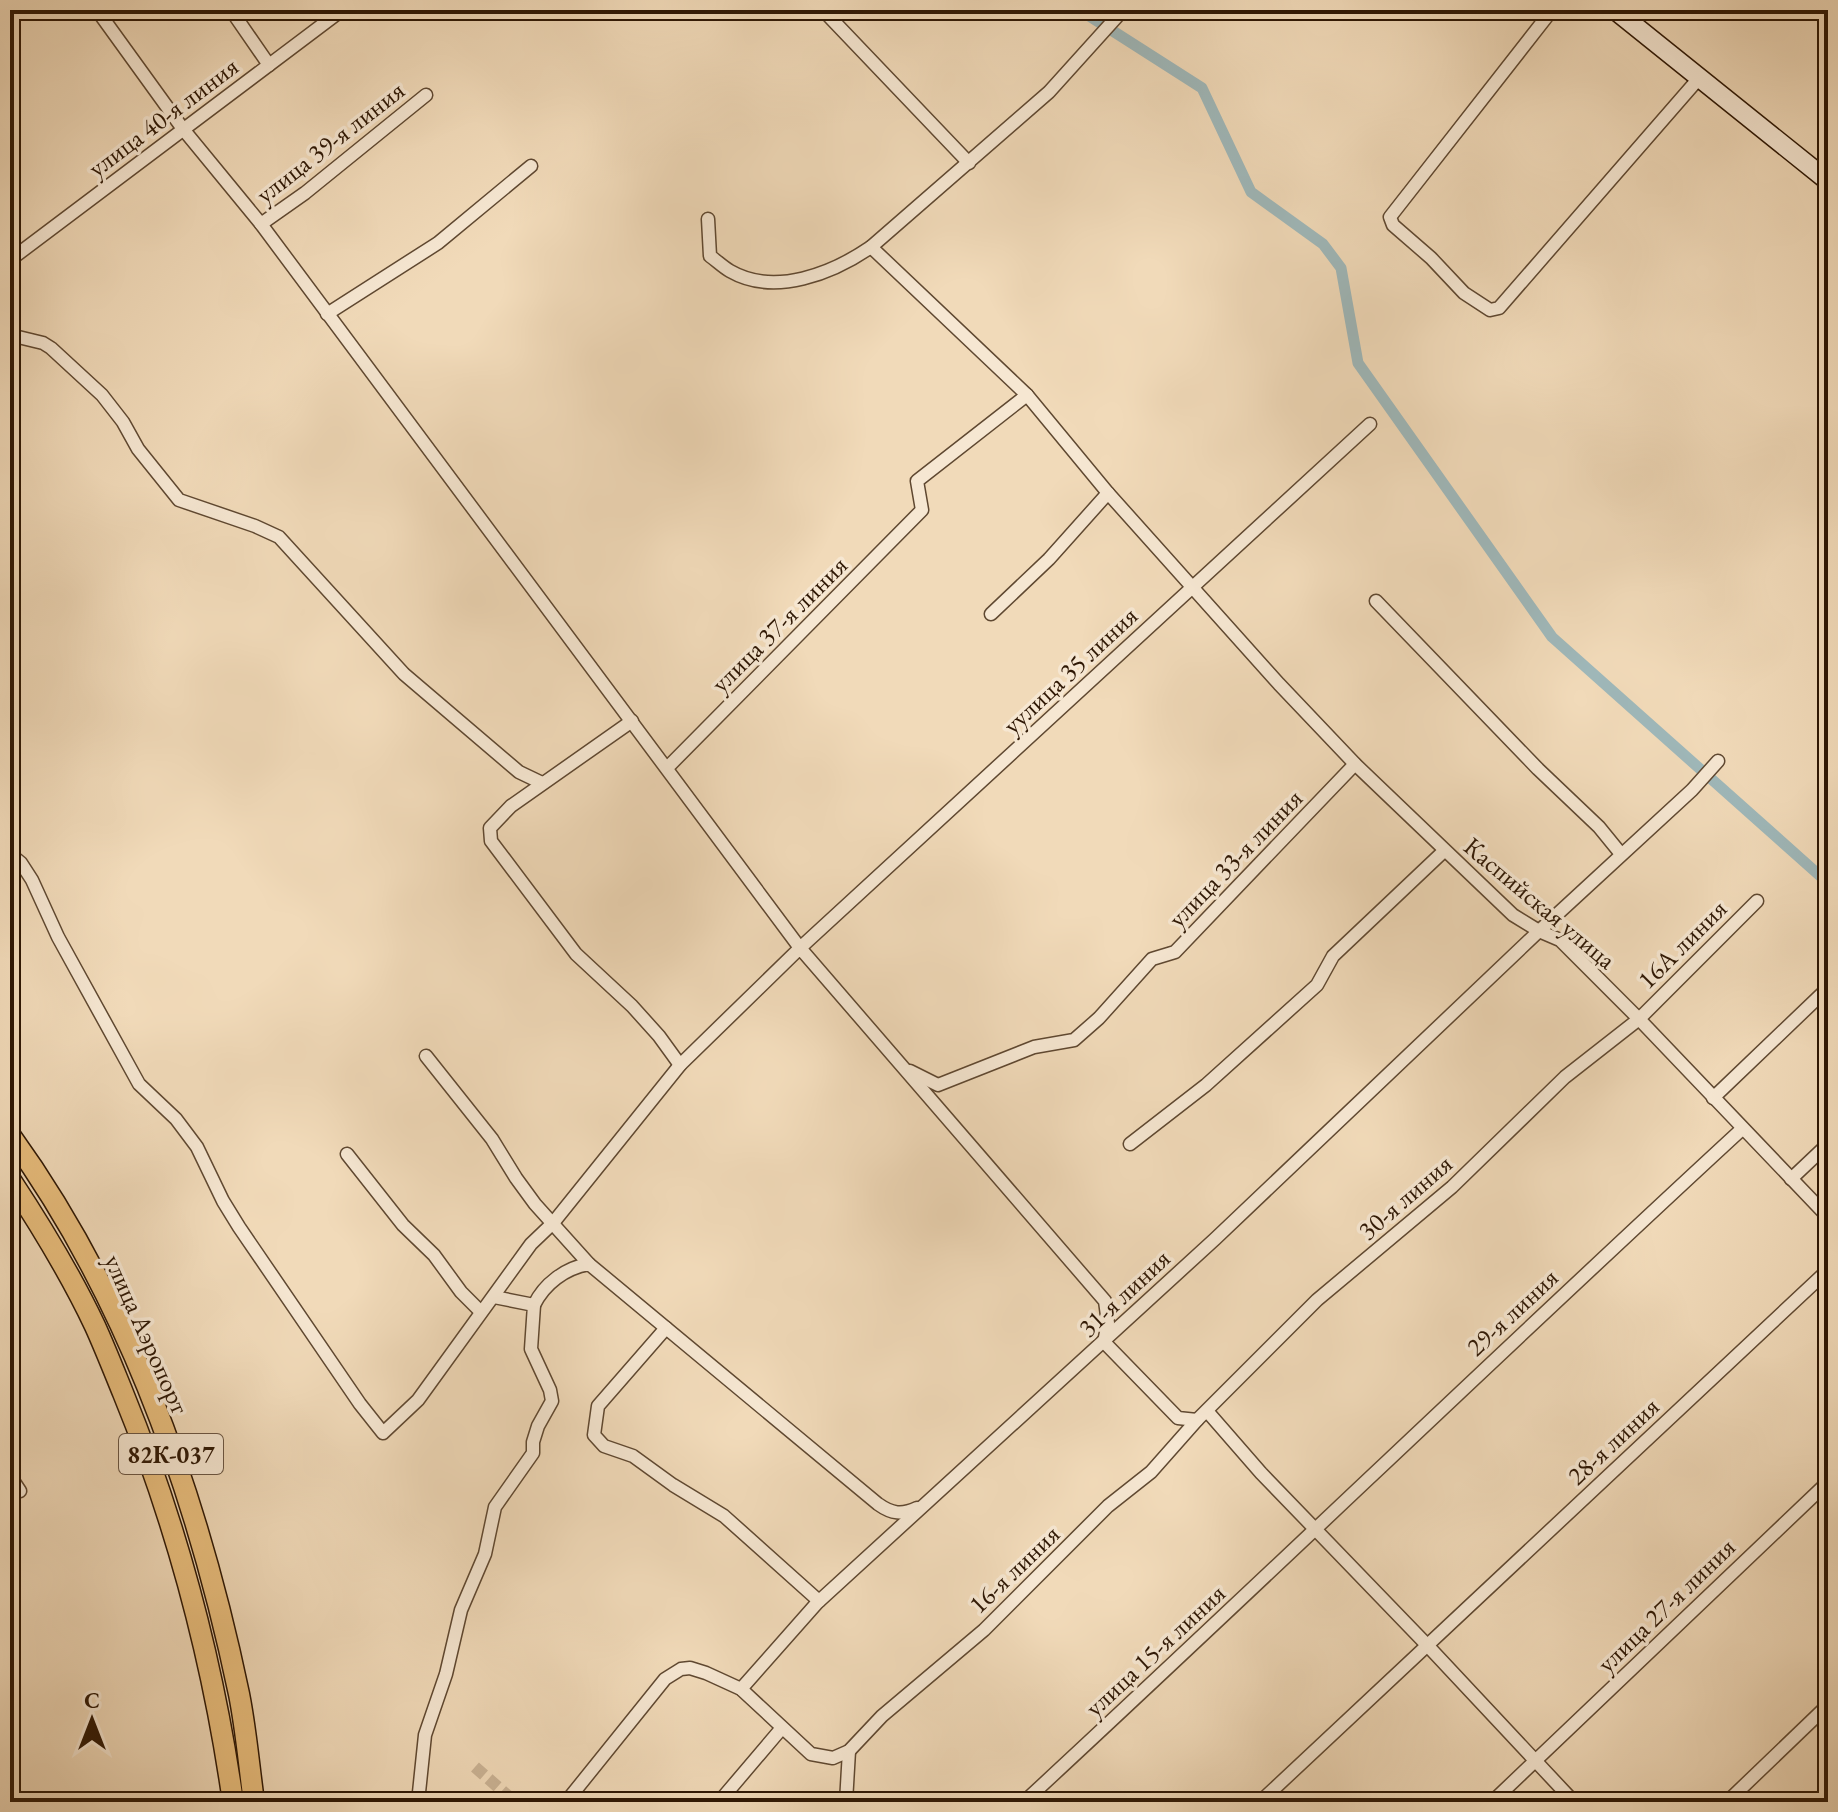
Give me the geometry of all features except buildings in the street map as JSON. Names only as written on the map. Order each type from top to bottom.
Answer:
[{"type":"main road","points":[[1615,10],[1828,181]]},
{"type":"main road","name":"улица Аэропорт","points":[[10,1135],[91,1269],[127,1341],[155,1408],[206,1556],[239,1696],[254,1802]]},
{"type":"main road","name":"улица Аэропорт","points":[[10,1179],[95,1326],[144,1445],[178,1543],[202,1633],[222,1722],[233,1802]]},
{"type":"street","points":[[97,10],[183,129],[261,224],[800,948],[1105,1301],[1108,1323],[1104,1342],[1178,1418],[1203,1415],[1427,1645],[1574,1802]]},
{"type":"street","points":[[231,10],[269,65]]},
{"type":"street","name":"улица 40-я линия","points":[[10,260],[342,10]]},
{"type":"street","points":[[823,10],[969,163]]},
{"type":"street","points":[[708,219],[710,256],[732,273],[773,283],[814,276],[850,262],[1049,92],[1123,10]]},
{"type":"street","points":[[1552,10],[1390,217],[1393,225],[1454,283],[1490,310],[1499,308],[1700,77]]},
{"type":"street","name":"улица 39-я линия","points":[[261,224],[305,193],[426,95]]},
{"type":"street","points":[[327,314],[438,243],[531,166]]},
{"type":"street","name":"Каспийская улица","points":[[871,247],[1027,395],[1108,493],[1355,764],[1513,915],[1560,940],[1828,1217]]},
{"type":"street","points":[[10,335],[51,348],[102,395],[123,422],[138,449],[179,500],[279,537],[404,674],[519,772],[542,783]]},
{"type":"street","name":"улица 37-я линия","points":[[667,768],[922,510],[917,481],[1027,395]]},
{"type":"street","name":"уулица 35 линия","points":[[10,854],[21,863],[32,880],[58,937],[139,1084],[176,1119],[197,1147],[239,1227],[383,1433],[418,1400],[531,1244],[553,1223],[680,1065],[800,948],[1370,424]]},
{"type":"street","points":[[991,614],[1049,559],[1108,493]]},
{"type":"street","points":[[1376,601],[1538,769],[1599,827],[1621,854]]},
{"type":"street","points":[[632,721],[542,783],[499,817],[490,828],[491,841],[576,954],[632,1006],[680,1065]]},
{"type":"street","name":"31-я линия","points":[[741,1689],[819,1601],[1104,1342],[1692,790],[1718,761]]},
{"type":"street","name":"улица 33-я линия","points":[[900,1066],[938,1085],[1034,1047],[1074,1040],[1099,1018],[1152,959],[1175,952],[1355,764]]},
{"type":"street","points":[[1130,1144],[1206,1085],[1317,985],[1333,956],[1444,851]]},
{"type":"street","name":"16А линия","points":[[1639,1019],[1757,901]]},
{"type":"street","points":[[1713,1098],[1828,988]]},
{"type":"street","name":"30-я линия","points":[[1203,1415],[1317,1300],[1452,1187],[1565,1077],[1639,1019]]},
{"type":"street","points":[[426,1056],[492,1139],[516,1178],[589,1264],[886,1510],[905,1513],[927,1503]]},
{"type":"street","name":"29-я линия","points":[[1316,1531],[1509,1344],[1742,1129]]},
{"type":"street","points":[[1791,1179],[1828,1144]]},
{"type":"street","points":[[347,1154],[403,1225],[434,1255],[461,1292],[481,1312]]},
{"type":"street","points":[[418,1802],[425,1735],[446,1674],[461,1610],[485,1554],[495,1507],[533,1453],[538,1426],[552,1401],[531,1349],[534,1305],[546,1285],[568,1271],[589,1264]]},
{"type":"street","name":"28-я линия","points":[[1260,1802],[1828,1270]]},
{"type":"street","points":[[494,1297],[534,1305]]},
{"type":"street","points":[[666,1328],[598,1406],[594,1435],[604,1446],[633,1456],[724,1516],[819,1601]]},
{"type":"street","name":"16-я линия","points":[[849,1751],[882,1716],[984,1630],[1108,1506],[1151,1472],[1203,1415]]},
{"type":"street","points":[[10,1476],[20,1491]]},
{"type":"street","name":"улица 27-я линия","points":[[1492,1802],[1828,1482]]},
{"type":"street","name":"улица 15-я линия","points":[[1024,1802],[1316,1531]]},
{"type":"street","points":[[566,1802],[672,1672],[690,1668],[741,1689],[811,1754],[833,1758],[849,1751],[846,1802]]},
{"type":"street","points":[[1727,1802],[1828,1705]]},
{"type":"street","points":[[719,1802],[781,1729]]},
{"type":"waterway","points":[[1080,10],[1202,88],[1251,192],[1323,244],[1341,268],[1358,363],[1552,637],[1828,883]]},
{"type":"tunnel","points":[[475,1767],[515,1802]]}]
